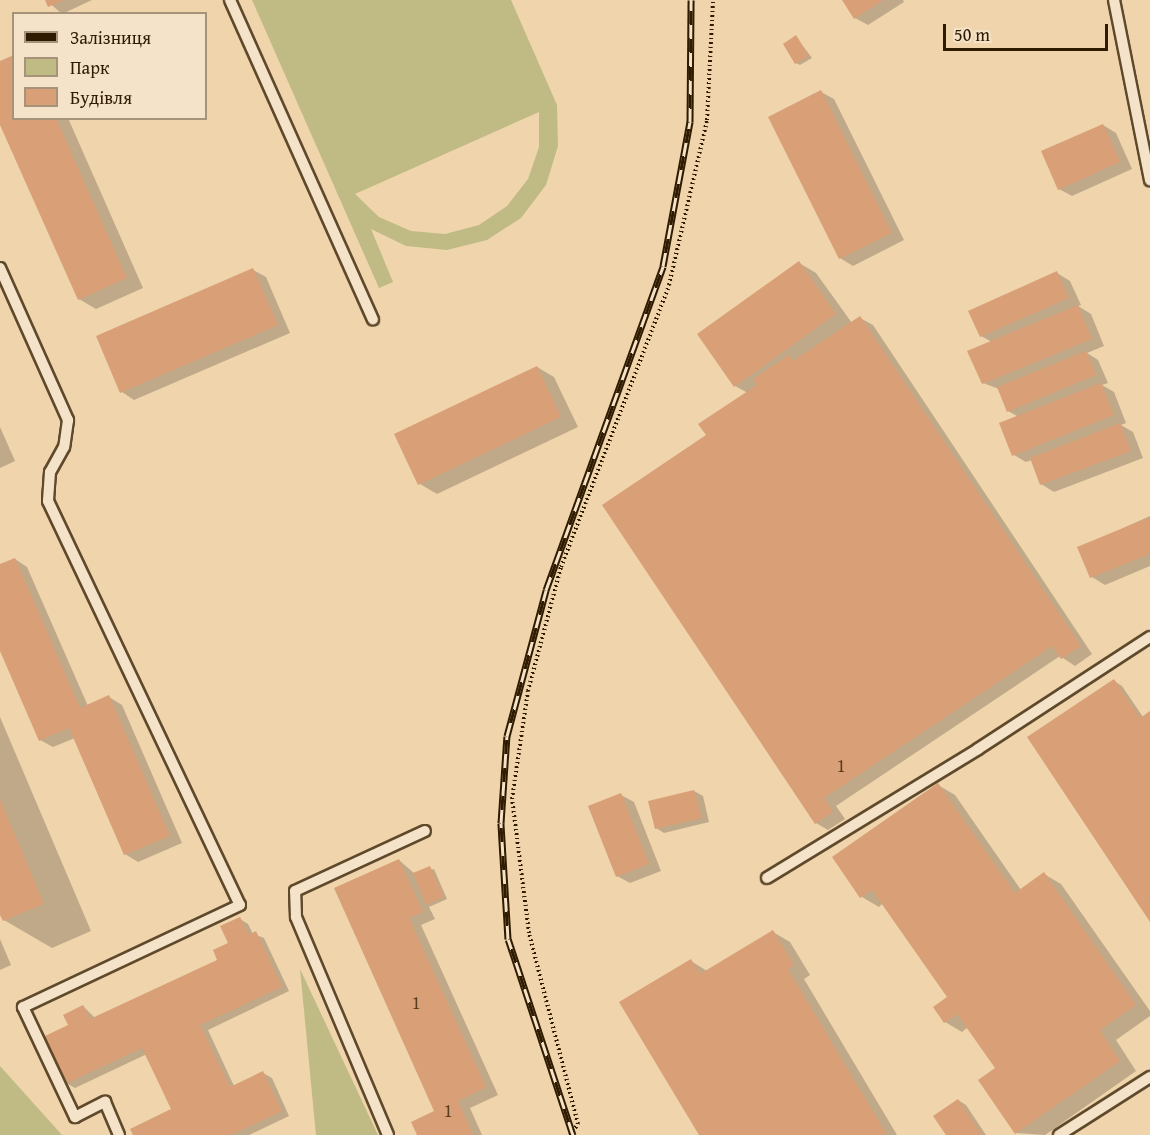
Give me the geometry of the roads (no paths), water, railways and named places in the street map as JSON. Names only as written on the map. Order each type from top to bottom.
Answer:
[{"type":"lane","points":[[230,0],[373,319]]},
{"type":"lane","points":[[1114,0],[1150,180]]},
{"type":"lane","points":[[0,268],[68,420],[64,447],[50,472],[48,501],[240,905],[23,1007],[75,1117],[105,1102],[119,1135]]},
{"type":"lane","points":[[767,878],[978,749],[1150,637]]},
{"type":"lane","points":[[388,1135],[296,917],[295,891],[425,831]]},
{"type":"lane","points":[[1059,1135],[1150,1077]]},
{"type":"railway","points":[[573,1135],[508,939],[501,823],[507,736],[546,590],[663,266],[690,122],[691,0]]}]
